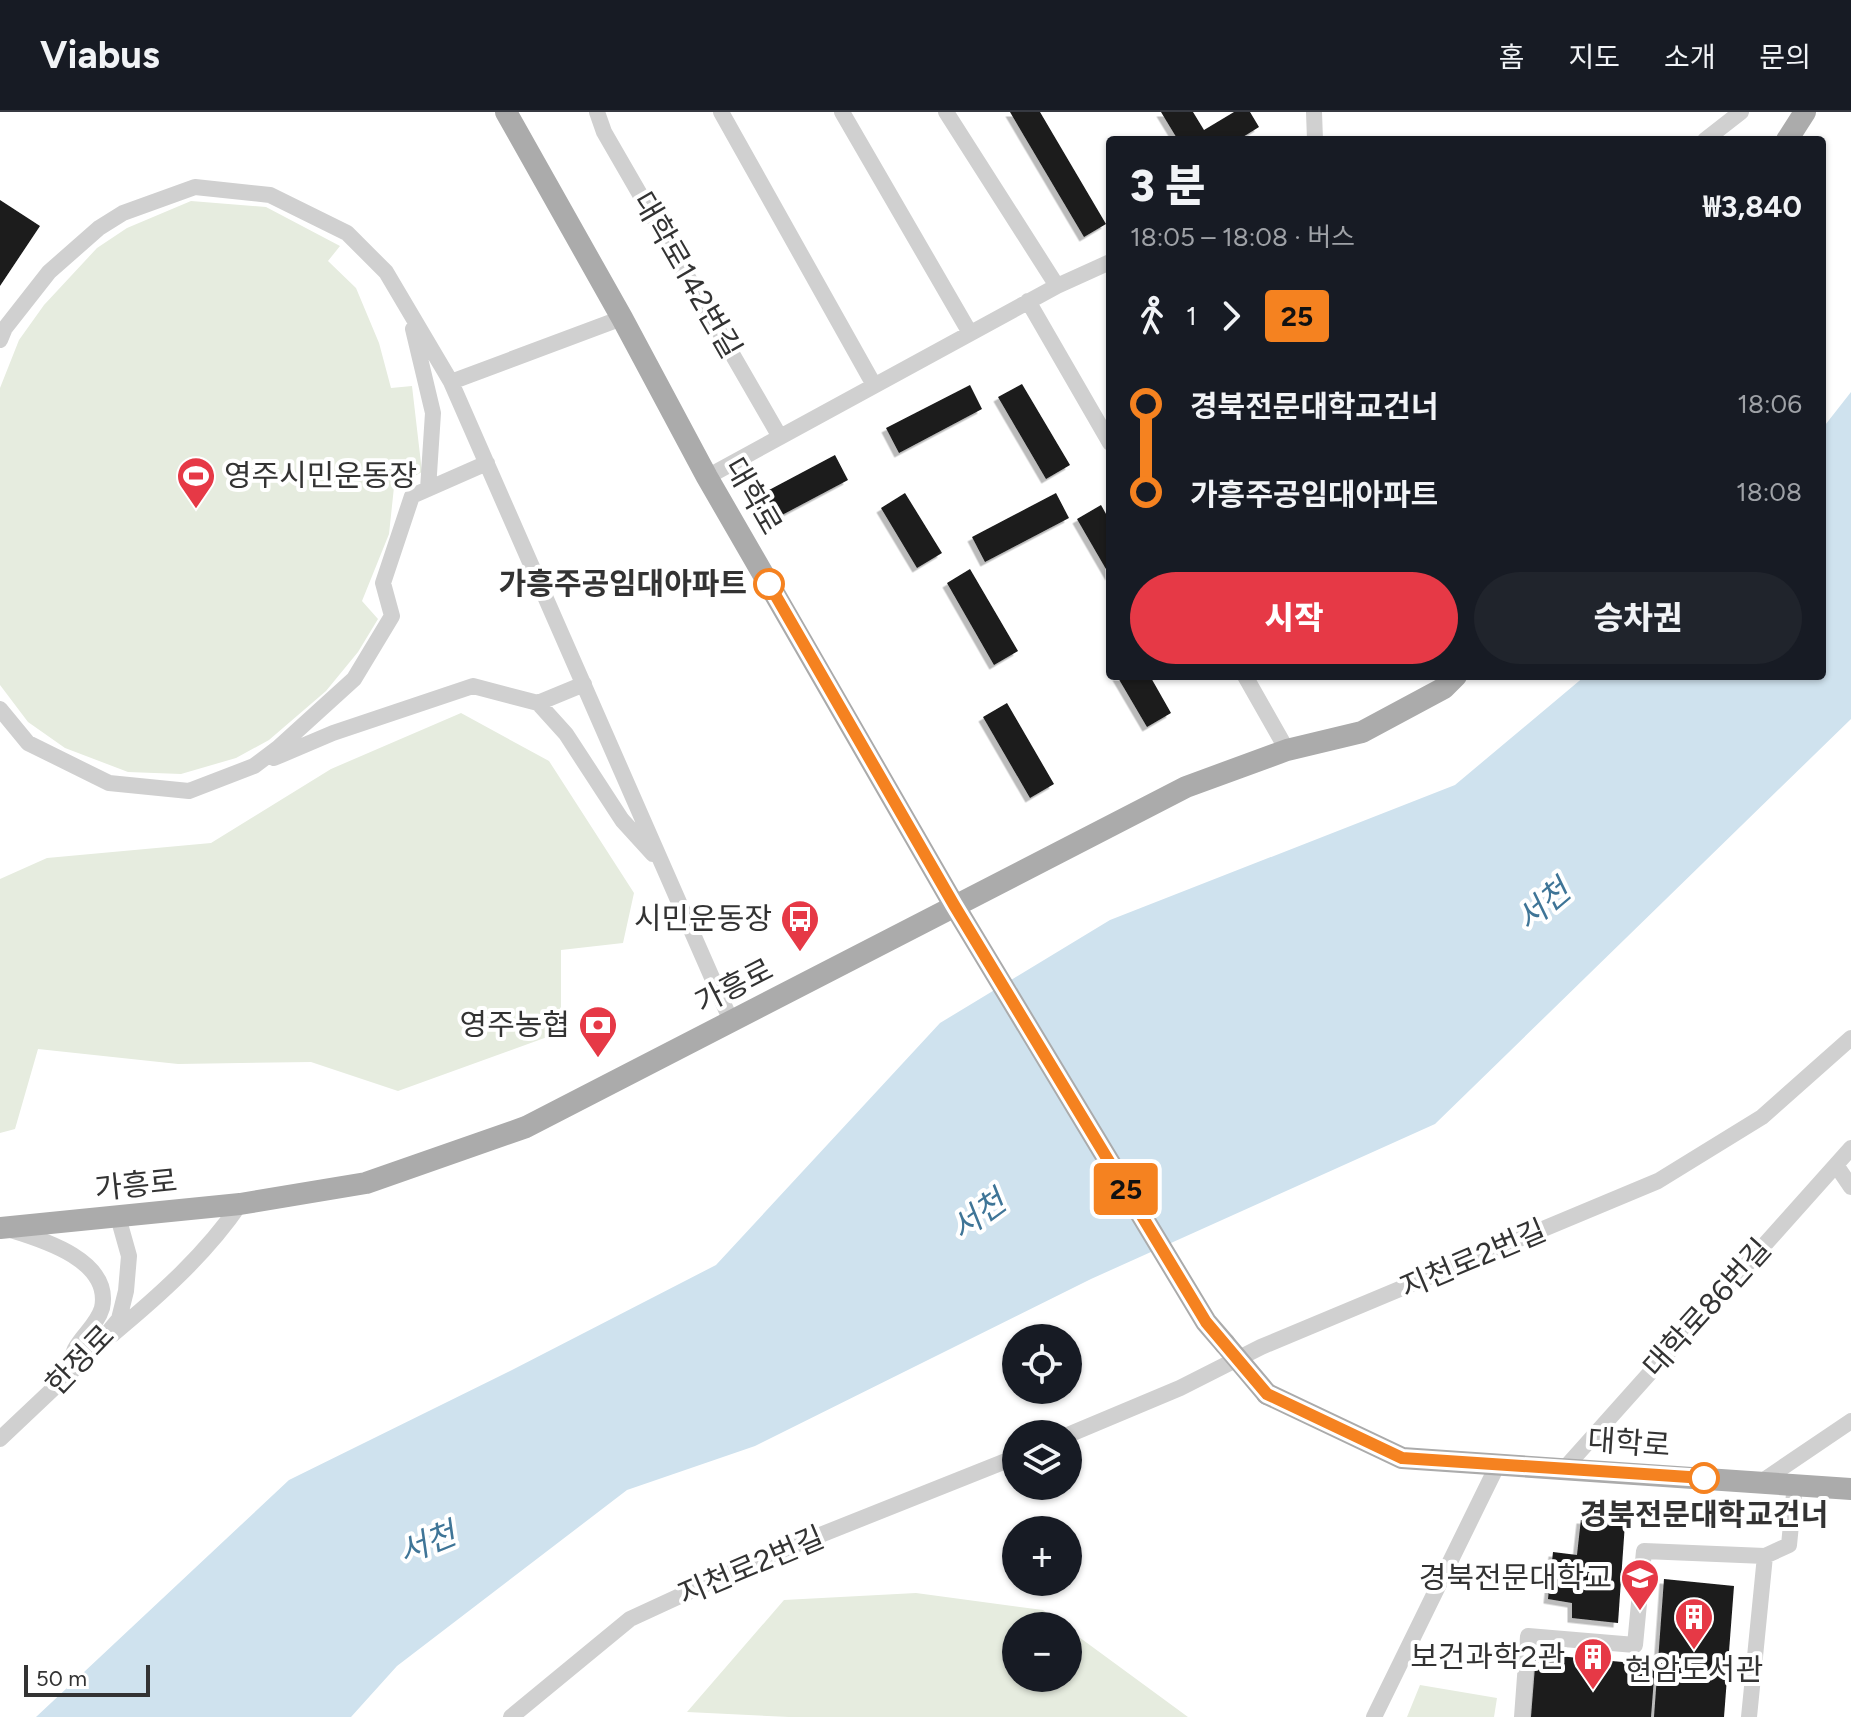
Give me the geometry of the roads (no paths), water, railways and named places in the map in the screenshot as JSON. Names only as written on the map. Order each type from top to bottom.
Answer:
[{"type":"main road","name":"대학로","points":[[506,112],[707,477],[954,905],[1206,1322],[1267,1394],[1402,1458],[1851,1489]]},
{"type":"main road","points":[[1790,136],[1805,112]]},
{"type":"main road","name":"가흥로","points":[[1,1228],[240,1204],[366,1183],[526,1127],[1186,787],[1287,750],[1362,732],[1444,688],[1452,680]]},
{"type":"street","name":"대학로142번길","points":[[597,112],[604,132],[780,437]]},
{"type":"street","points":[[721,112],[874,385]]},
{"type":"street","points":[[842,112],[970,333]]},
{"type":"street","points":[[946,112],[1057,286]]},
{"type":"street","points":[[1314,112],[1315,136]]},
{"type":"street","points":[[1710,136],[1741,112]]},
{"type":"street","points":[[0,340],[5,328],[49,272],[99,228],[123,213],[195,187],[270,195],[347,233],[386,272],[451,382],[731,1021]]},
{"type":"street","points":[[707,477],[1028,301],[1106,264]]},
{"type":"street","points":[[1028,301],[1106,436]]},
{"type":"street","points":[[409,311],[433,413],[428,489]]},
{"type":"street","points":[[451,382],[622,318]]},
{"type":"street","points":[[254,766],[354,679],[392,616],[383,583],[412,496],[487,463]]},
{"type":"street","points":[[1247,680],[1287,750]]},
{"type":"street","points":[[538,703],[584,684]]},
{"type":"street","points":[[0,709],[28,743],[109,783],[189,791],[333,733],[473,686],[538,703],[566,734],[622,820],[664,866]]},
{"type":"street","name":"지천로2번길","points":[[1082,1429],[1180,1388],[1261,1347],[1658,1181],[1762,1117],[1851,1038]]},
{"type":"street","name":"대학로86번길","points":[[1564,1469],[1851,1148]]},
{"type":"street","points":[[1836,1165],[1851,1187]]},
{"type":"street","points":[[91,1353],[150,1303],[209,1245],[240,1204]]},
{"type":"street","name":"한정로","points":[[0,1439],[91,1353],[119,1319],[126,1291],[129,1256],[118,1217]]},
{"type":"street","points":[[1,1228],[68,1251],[95,1275],[101,1290],[102,1306],[91,1330],[76,1347],[64,1380]]},
{"type":"street","points":[[1761,1482],[1851,1421]]},
{"type":"street","name":"지천로2번길","points":[[511,1717],[630,1619],[760,1559],[1002,1463]]},
{"type":"street","points":[[1374,1717],[1498,1464]]},
{"type":"street","points":[[1522,1717],[1528,1636],[1635,1645],[1644,1551],[1765,1556],[1789,1545],[1795,1484]]},
{"type":"street","points":[[1749,1717],[1765,1556]]},
{"type":"water","name":"서천","points":[[1851,392],[1851,719],[1435,1124],[1091,1279],[755,1446],[627,1490],[397,1666],[351,1717],[36,1717],[289,1480],[716,1265],[940,1023],[1110,920],[1455,785],[1580,680],[1826,680],[1826,424]]},
{"type":"place","name":"영주시민운동장","points":[[196,510]]},
{"type":"place","name":"가흥주공임대아파트","points":[[769,584]]},
{"type":"place","name":"시민운동장","points":[[800,953]]},
{"type":"place","name":"영주농협","points":[[598,1059]]},
{"type":"place","name":"경북전문대학교건너","points":[[1704,1478]]},
{"type":"place","name":"경북전문대학교","points":[[1640,1612]]},
{"type":"place","name":"현암도서관","points":[[1694,1651]]},
{"type":"place","name":"보건과학2관","points":[[1593,1691]]}]
